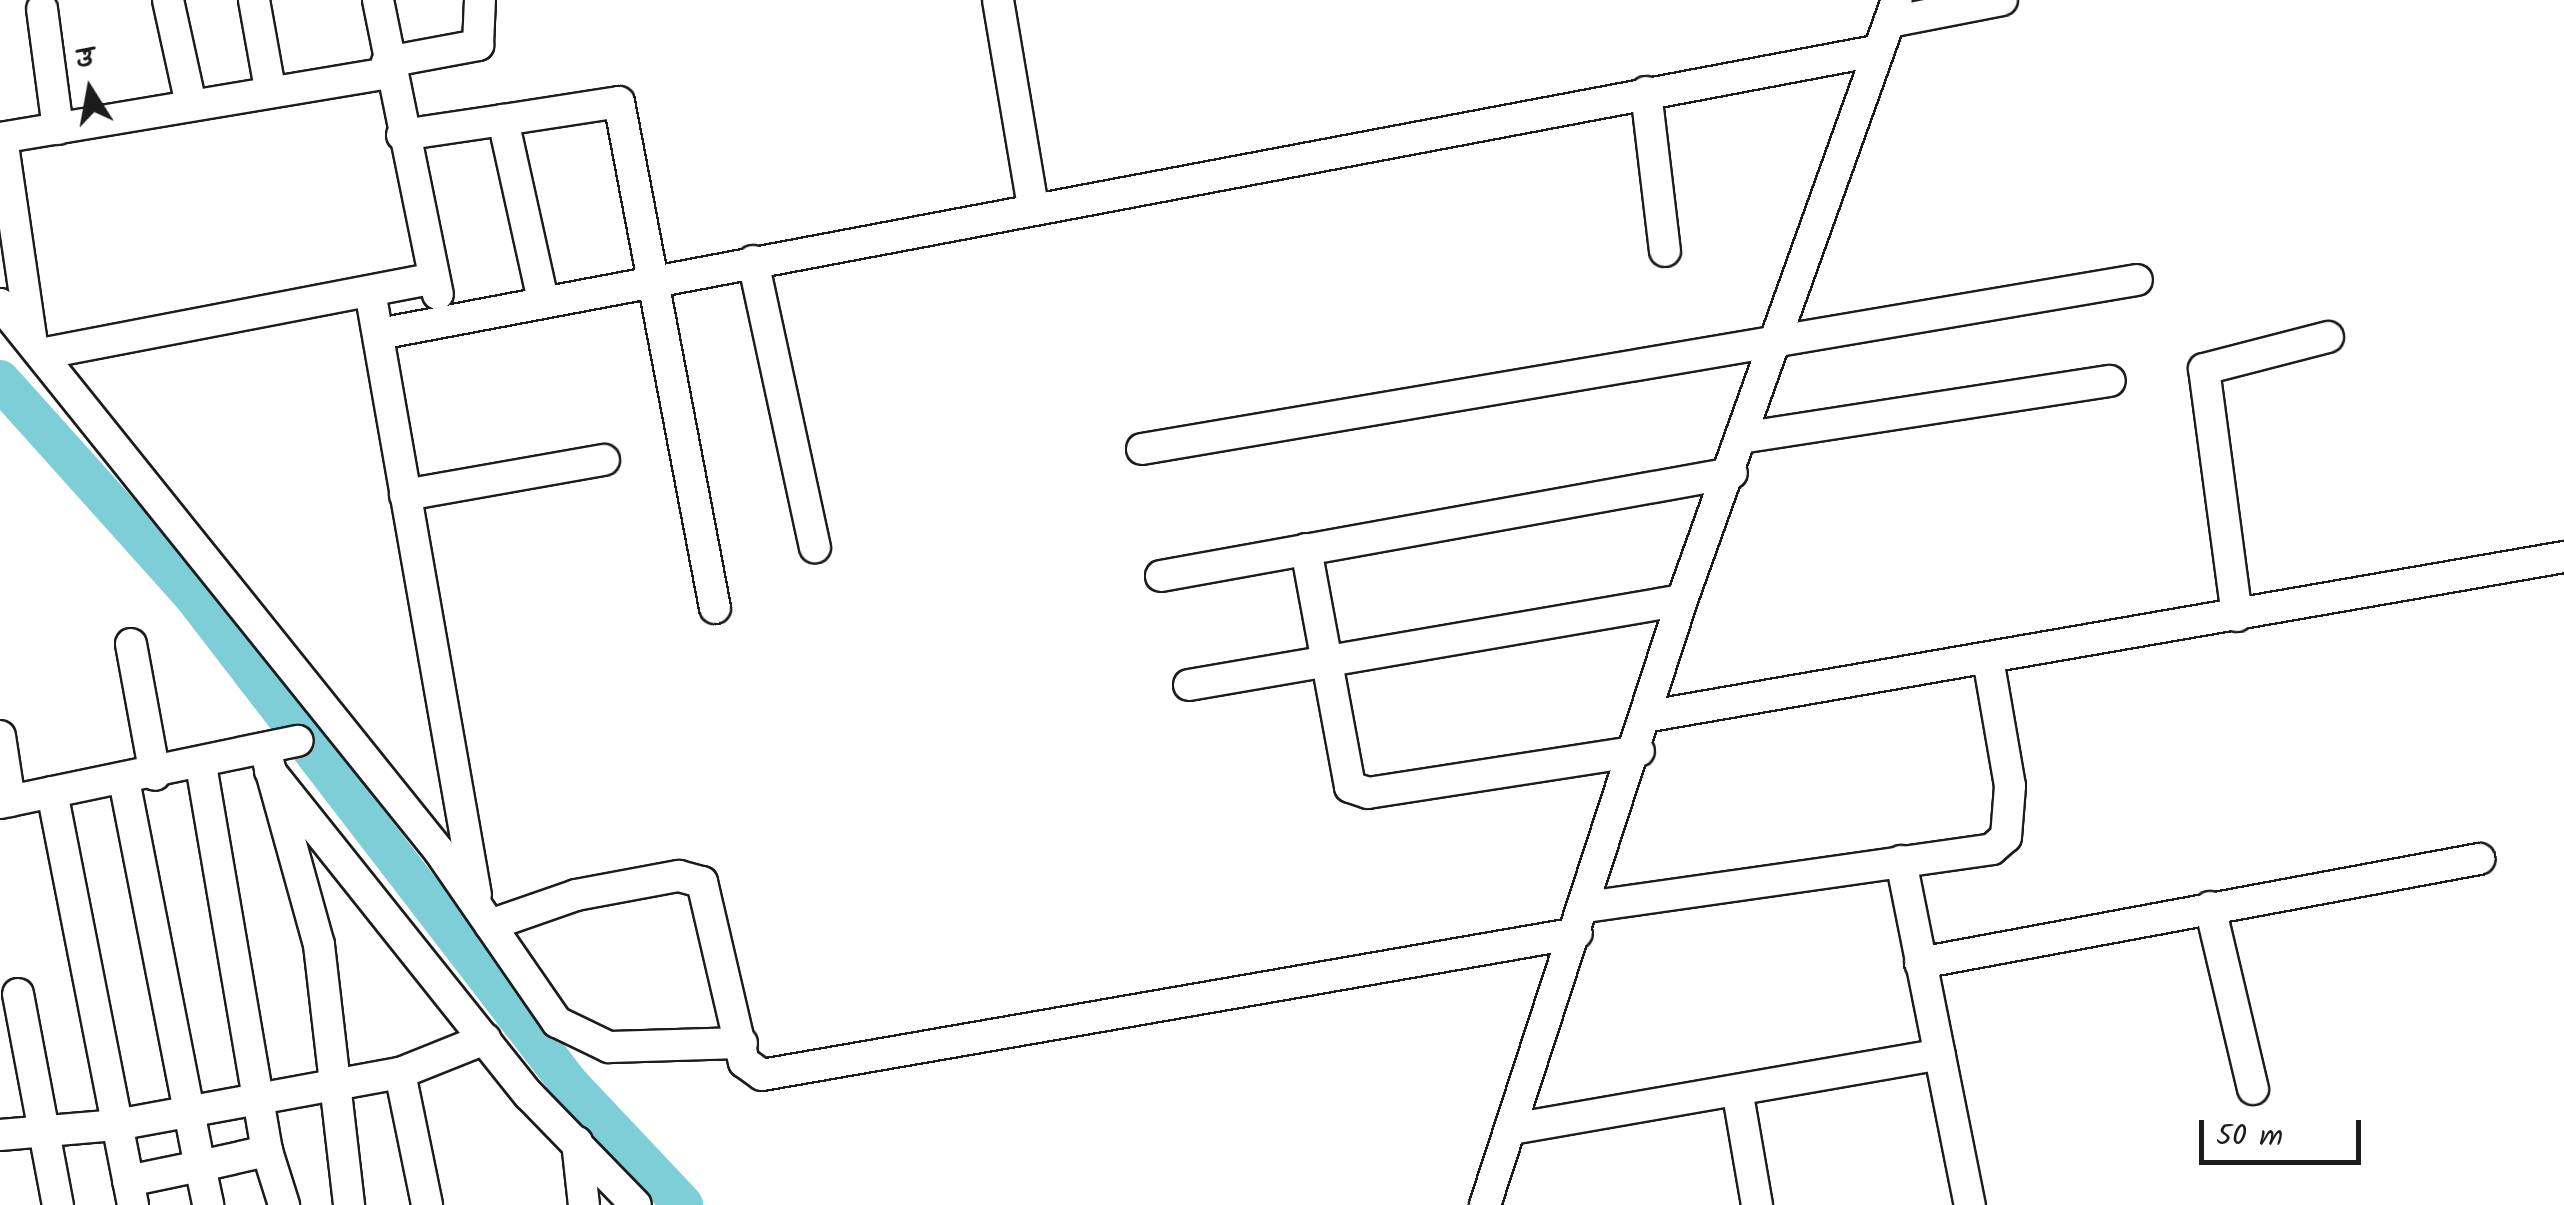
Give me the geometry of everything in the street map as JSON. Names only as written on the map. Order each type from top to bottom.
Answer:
[{"type":"street","points":[[168,0],[192,106]]},
{"type":"street","points":[[254,0],[270,89]]},
{"type":"street","points":[[378,0],[388,68],[445,321]]},
{"type":"street","points":[[480,0],[478,44],[388,68],[1,138],[18,328],[484,917],[558,1022],[582,1039],[609,1047],[742,1043]]},
{"type":"street","points":[[998,0],[1033,206]]},
{"type":"street","points":[[1485,1205],[1518,1128],[1581,920],[1650,716],[1682,600],[1747,437],[1876,50],[1894,11],[2002,0]]},
{"type":"street","points":[[42,9],[58,129]]},
{"type":"street","points":[[379,334],[1033,206],[1876,50]]},
{"type":"street","points":[[1646,92],[1664,250]]},
{"type":"street","points":[[402,135],[619,102],[716,608]]},
{"type":"street","points":[[503,120],[543,301]]},
{"type":"street","points":[[753,261],[816,547]]},
{"type":"street","points":[[18,328],[370,291],[434,278]]},
{"type":"street","points":[[1142,450],[1779,336],[2137,280]]},
{"type":"street","points":[[370,291],[484,917]]},
{"type":"street","points":[[2237,616],[2204,369],[2328,337]]},
{"type":"street","points":[[1747,437],[2110,381]]},
{"type":"street","points":[[405,496],[604,460]]},
{"type":"street","points":[[1161,576],[1732,473]]},
{"type":"street","points":[[1306,549],[1322,662],[1346,778],[1359,792],[1638,751]]},
{"type":"street","points":[[1650,716],[2564,556]]},
{"type":"street","points":[[1189,685],[1682,600]]},
{"type":"street","points":[[131,644],[155,775]]},
{"type":"street","points":[[484,917],[691,876],[712,902],[750,1072],[811,1069],[1581,920],[1901,861],[1992,849],[2006,837],[2010,786],[1988,659]]},
{"type":"street","points":[[0,736],[5,802],[202,765],[267,760],[298,741]]},
{"type":"street","points":[[267,760],[485,1039],[636,1205]]},
{"type":"street","points":[[267,760],[319,944],[340,1081],[348,1205]]},
{"type":"street","points":[[202,765],[255,1095],[284,1205]]},
{"type":"street","points":[[124,780],[208,1205]]},
{"type":"street","points":[[52,792],[130,1193],[200,1166],[267,1151]]},
{"type":"street","points":[[1920,963],[2479,859]]},
{"type":"street","points":[[1901,861],[1970,1205]]},
{"type":"street","points":[[2210,907],[2253,1089]]},
{"type":"street","points":[[18,994],[58,1205]]},
{"type":"street","points":[[0,1135],[116,1126],[255,1095],[400,1073],[485,1039]]},
{"type":"street","points":[[1518,1128],[1738,1096],[1940,1054]]},
{"type":"street","points":[[400,1073],[427,1205]]},
{"type":"street","points":[[1738,1096],[1757,1205]]},
{"type":"street","points":[[577,1142],[584,1205]]},
{"type":"waterway","points":[[0,380],[193,595],[570,1085],[683,1205]]}]
